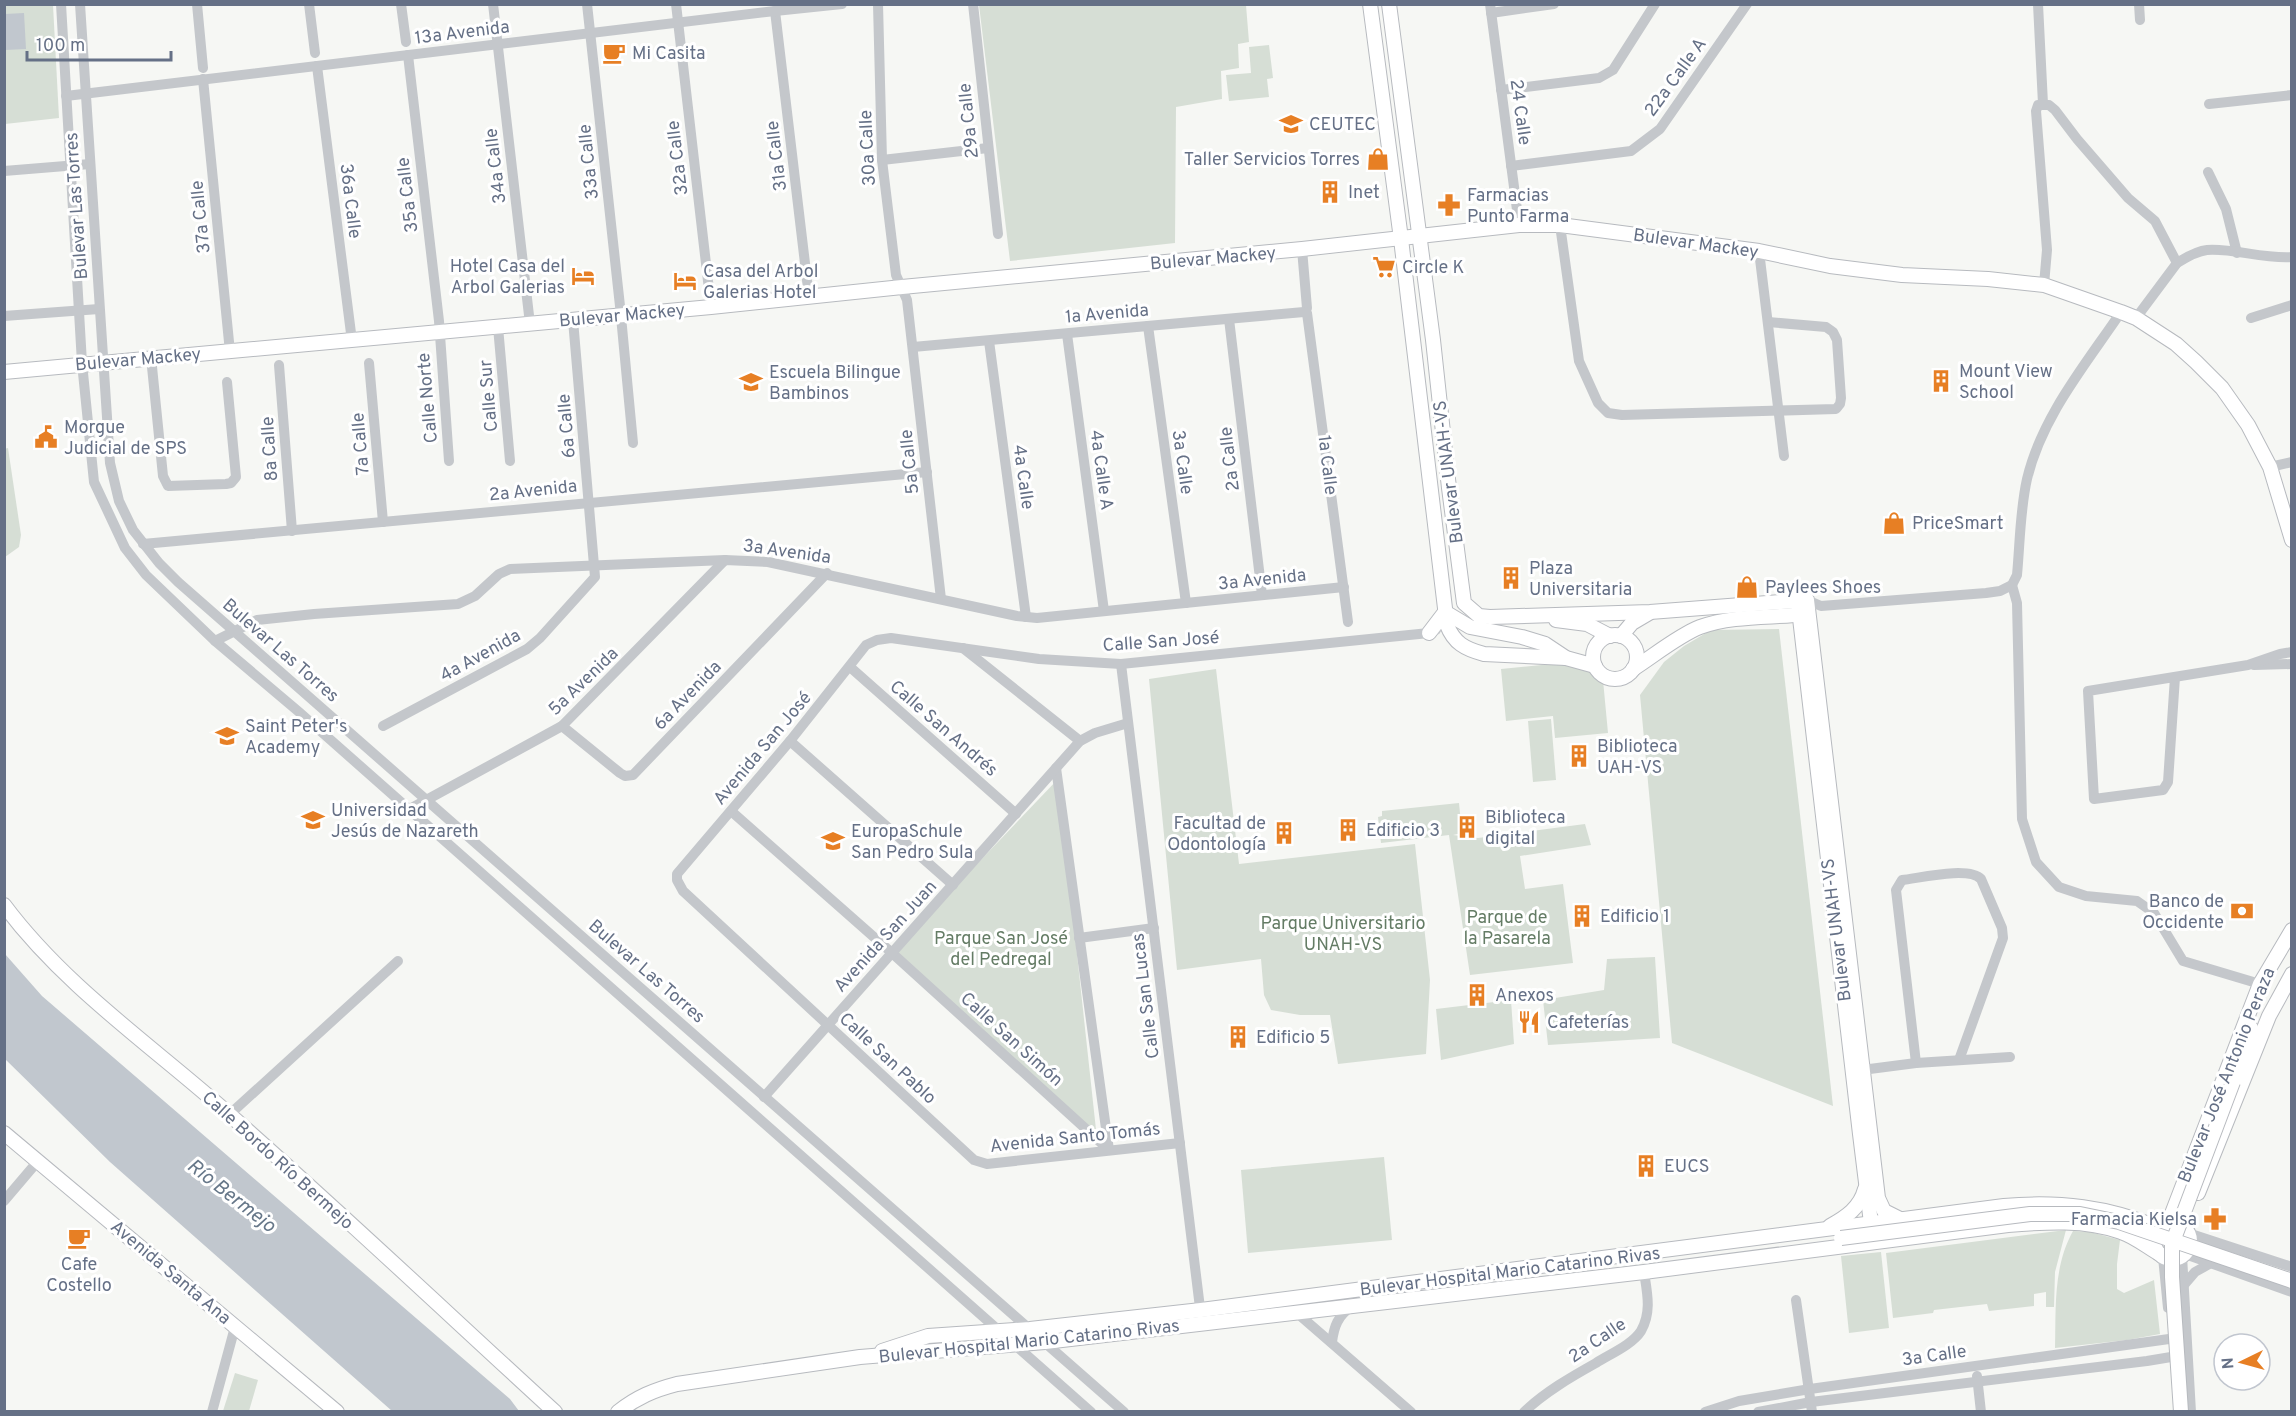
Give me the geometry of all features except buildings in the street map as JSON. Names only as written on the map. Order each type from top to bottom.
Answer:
[{"type":"main road","name":"Bulevar UNAH-VS","points":[[1370,4],[1401,239],[1446,618]]},
{"type":"main road","name":"Bulevar UNAH-VS","points":[[1389,4],[1420,236],[1464,603],[1479,616],[1807,607],[1848,989],[1870,1223],[1881,1242]]},
{"type":"main road","name":"Bulevar Mackey","points":[[4,372],[103,361],[230,352],[711,307],[1401,239],[1519,225],[1560,225],[1759,251],[1830,266],[1902,275],[1988,279],[2044,285],[2136,318],[2176,344],[2214,380],[2248,425],[2270,467],[2292,540]]},
{"type":"main road","points":[[1650,612],[1616,636],[1597,645],[1593,655],[1595,666],[1602,675],[1611,678],[1624,677],[1698,628],[1807,607]]},
{"type":"main road","points":[[1548,615],[1558,622],[1587,624],[1631,643],[1636,653],[1633,669]]},
{"type":"main road","points":[[1429,633],[1446,618]]},
{"type":"main road","points":[[1446,618],[1470,627],[1545,644],[1566,658]]},
{"type":"main road","points":[[1446,618],[1457,643],[1473,651],[1484,654],[1566,658],[1595,666]]},
{"type":"main road","name":"Calle Bordo Río Bermejo","points":[[4,905],[68,976],[230,1114],[555,1412]]},
{"type":"main road","name":"Bulevar José Antonio Peraza","points":[[2163,1226],[2260,984],[2292,930]]},
{"type":"main road","name":"Bulevar José Antonio Peraza","points":[[2186,1231],[2269,1016],[2277,997],[2292,974]]},
{"type":"main road","name":"Bulevar UNAH-VS","points":[[1848,989],[1862,1070],[1878,1198],[1884,1211],[1902,1220]]},
{"type":"main road","points":[[2181,1412],[2172,1244],[2251,1033],[2252,1004]]},
{"type":"main road","points":[[2251,1033],[2269,1016]]},
{"type":"main road","name":"Avenida Santa Ana","points":[[4,1133],[337,1412]]},
{"type":"main road","points":[[1821,1231],[1854,1210],[1866,1187]]},
{"type":"main road","name":"Bulevar Hospital Mario Catarino Rivas","points":[[618,1412],[634,1399],[652,1390],[677,1383],[860,1358],[1044,1342],[1202,1317],[2004,1206],[2061,1204],[2113,1211],[2163,1226]]},
{"type":"main road","points":[[1776,1255],[1800,1243],[2030,1214],[2080,1214],[2119,1222],[2292,1281]]},
{"type":"main road","name":"Bulevar Hospital Mario Catarino Rivas","points":[[860,1358],[928,1336],[1202,1317],[1297,1313],[1644,1272],[2008,1225],[2061,1222],[2092,1225],[2122,1232],[2160,1255]]},
{"type":"main road","points":[[2179,1225],[2186,1231],[2190,1244],[2184,1255],[2173,1260],[2160,1255],[2154,1244],[2156,1233],[2163,1226],[2179,1225]]},
{"type":"main road","points":[[1774,1237],[1800,1243]]},
{"type":"street","name":"Bulevar Las Torres","points":[[61,4],[87,426],[94,482],[125,548],[146,575],[215,641],[1000,1332],[1018,1345]]},
{"type":"street","name":"Bulevar Las Torres","points":[[80,4],[106,424],[113,485],[126,516],[143,544],[178,582],[234,632],[429,800],[1044,1342]]},
{"type":"street","name":"37a Calle","points":[[197,4],[230,352]]},
{"type":"street","points":[[309,4],[315,53]]},
{"type":"street","points":[[401,4],[406,42]]},
{"type":"street","name":"34a Calle","points":[[493,4],[530,324]]},
{"type":"street","name":"33a Calle","points":[[587,4],[633,442]]},
{"type":"street","name":"32a Calle","points":[[676,4],[711,307]]},
{"type":"street","name":"13a Avenida","points":[[66,96],[203,74],[317,66],[775,10],[842,4]]},
{"type":"street","name":"30a Calle","points":[[878,4],[882,160],[896,275],[902,287]]},
{"type":"street","name":"29a Calle","points":[[973,4],[998,234]]},
{"type":"street","points":[[1491,9],[1552,6],[1554,4]]},
{"type":"street","points":[[1501,90],[1599,78],[1613,70],[1655,4]]},
{"type":"street","name":"22a Calle A","points":[[1511,166],[1631,151],[1660,129],[1747,4]]},
{"type":"street","points":[[2038,4],[2043,104]]},
{"type":"street","points":[[2139,4],[2140,20]]},
{"type":"street","name":"24 Calle","points":[[1491,9],[1519,225]]},
{"type":"street","name":"31a Calle","points":[[775,10],[808,297]]},
{"type":"street","name":"35a Calle","points":[[408,55],[439,321],[438,332]]},
{"type":"street","name":"36a Calle","points":[[317,66],[352,341]]},
{"type":"street","points":[[2209,104],[2292,95]]},
{"type":"street","points":[[2044,285],[2047,250],[2036,111],[2038,105],[2043,104],[2055,110],[2128,198],[2155,221],[2177,263]]},
{"type":"street","points":[[882,160],[988,148]]},
{"type":"street","points":[[4,171],[90,164]]},
{"type":"street","points":[[2208,172],[2226,209],[2237,253]]},
{"type":"street","points":[[1560,225],[1576,352],[1587,380],[1603,409],[1608,412],[1622,415],[1836,409],[1840,404],[1837,340],[1833,332],[1826,327],[1768,322]]},
{"type":"street","name":"1a Calle","points":[[1302,249],[1306,310],[1309,316],[1351,640]]},
{"type":"street","points":[[2136,318],[2177,263],[2206,250],[2292,257]]},
{"type":"street","points":[[1759,251],[1784,456]]},
{"type":"street","name":"5a Calle","points":[[902,287],[907,300],[913,347],[941,599]]},
{"type":"street","points":[[2251,318],[2292,305]]},
{"type":"street","points":[[4,316],[99,309]]},
{"type":"street","name":"1a Avenida","points":[[913,347],[1306,310]]},
{"type":"street","points":[[1807,607],[1986,593],[2001,591],[2012,585],[2017,575],[2024,498],[2035,455],[2056,407],[2121,312]]},
{"type":"street","name":"2a Calle","points":[[1229,319],[1262,595]]},
{"type":"street","name":"6a Calle","points":[[573,320],[595,566]]},
{"type":"street","name":"3a Calle","points":[[1148,326],[1186,603]]},
{"type":"street","name":"Calle Sur","points":[[498,327],[510,461]]},
{"type":"street","name":"Calle Norte","points":[[438,332],[449,461]]},
{"type":"street","name":"4a Calle A","points":[[1067,334],[1104,611]]},
{"type":"street","name":"4a Calle","points":[[989,341],[1026,617]]},
{"type":"street","points":[[151,357],[163,476],[165,484],[172,488],[226,484],[234,480],[237,472],[227,382]]},
{"type":"street","name":"7a Calle","points":[[369,363],[383,522]]},
{"type":"street","name":"8a Calle","points":[[279,365],[291,531]]},
{"type":"street","points":[[87,426],[106,424]]},
{"type":"street","points":[[2270,467],[2292,462]]},
{"type":"street","name":"2a Avenida","points":[[143,544],[590,501],[927,472]]},
{"type":"street","name":"3a Avenida","points":[[215,641],[257,620],[458,603],[476,596],[499,574],[510,569],[725,560],[768,562],[1026,617],[1344,587]]},
{"type":"street","name":"5a Avenida","points":[[408,810],[562,726],[725,560]]},
{"type":"street","name":"4a Avenida","points":[[383,726],[527,649],[592,583],[595,577],[595,566]]},
{"type":"street","name":"6a Avenida","points":[[562,726],[620,773],[633,776],[826,573]]},
{"type":"street","points":[[2012,585],[2017,603],[2022,819],[2036,862],[2059,888],[2085,897],[2137,901],[2154,913],[2183,961],[2260,984]]},
{"type":"street","name":"Calle San José","points":[[877,640],[891,638],[1039,659],[1121,664],[1429,633]]},
{"type":"street","name":"Avenida San José","points":[[677,880],[677,874],[790,741],[866,645],[877,640]]},
{"type":"street","points":[[962,648],[1080,741]]},
{"type":"street","points":[[2175,677],[2168,782],[2163,790],[2094,799],[2088,691],[2248,665],[2292,652]]},
{"type":"street","name":"Calle San Lucas","points":[[1121,664],[1202,1317]]},
{"type":"street","points":[[2248,665],[2292,664]]},
{"type":"street","name":"Calle San Andrés","points":[[850,667],[1016,814]]},
{"type":"street","name":"Avenida San Juan","points":[[764,1096],[1080,741],[1095,733],[1128,723]]},
{"type":"street","points":[[790,741],[952,885]]},
{"type":"street","points":[[1056,768],[1109,1150]]},
{"type":"street","name":"Calle San Simón","points":[[731,812],[892,953],[1109,1150]]},
{"type":"street","points":[[1916,1063],[1896,890],[1902,880],[1966,873],[1977,875],[1981,879],[2002,928],[2003,938],[1959,1060]]},
{"type":"street","name":"Calle San Pablo","points":[[677,880],[683,891],[974,1160]]},
{"type":"street","points":[[1079,938],[1154,928]]},
{"type":"street","points":[[230,1114],[398,961]]},
{"type":"street","points":[[1862,1070],[1916,1063],[2010,1057]]},
{"type":"street","name":"Avenida Santo Tomás","points":[[974,1160],[987,1164],[1180,1143]]},
{"type":"street","points":[[4,1201],[38,1161]]},
{"type":"street","points":[[2186,1231],[2292,1267]]},
{"type":"street","points":[[2160,1255],[2175,1412]]},
{"type":"street","points":[[2191,1412],[2183,1286],[2184,1255],[2292,1292]]},
{"type":"street","points":[[2183,1286],[2195,1272],[2211,1263]]},
{"type":"street","name":"2a Calle","points":[[1524,1412],[1553,1389],[1623,1347],[1640,1332],[1647,1316],[1648,1304],[1644,1272]]},
{"type":"street","points":[[1796,1300],[1812,1407]]},
{"type":"street","points":[[1332,1342],[1338,1320],[1352,1307]]},
{"type":"street","points":[[1297,1313],[1410,1411]]},
{"type":"street","points":[[212,1412],[236,1327]]},
{"type":"street","name":"3a Calle","points":[[1705,1412],[1739,1401],[1810,1389],[2169,1339]]},
{"type":"street","points":[[1044,1342],[1124,1412]]},
{"type":"street","points":[[1018,1345],[1091,1412]]},
{"type":"street","name":"3a Calle","points":[[1758,1412],[1812,1407],[2171,1357],[2187,1348]]},
{"type":"street","points":[[1976,1366],[1981,1412]]},
{"type":"green space","points":[[4,5],[53,5],[59,118],[5,124]]},
{"type":"green space","points":[[979,5],[1246,5],[1249,42],[1238,44],[1239,68],[1221,71],[1222,99],[1176,107],[1175,243],[1010,261]]},
{"type":"green space","points":[[1269,45],[1273,78],[1267,79],[1269,97],[1229,101],[1226,75],[1251,73],[1249,47]]},
{"type":"green space","points":[[8,448],[21,535],[19,547],[5,557],[4,449]]},
{"type":"green space","points":[[1779,629],[1833,1106],[1672,1043],[1640,695],[1664,662],[1684,646],[1711,630]]},
{"type":"green space","points":[[1601,659],[1608,733],[1555,738],[1553,716],[1506,721],[1501,669]]},
{"type":"green space","name":"Parque Universitario UNAH-VS","points":[[1216,669],[1239,864],[1415,844],[1430,980],[1426,1054],[1338,1064],[1330,1015],[1300,1015],[1271,1010],[1264,995],[1261,959],[1177,970],[1149,679]]},
{"type":"green space","points":[[1551,719],[1556,780],[1533,782],[1528,721]]},
{"type":"green space","name":"Parque San José del Pedregal","points":[[1058,779],[1097,1139],[892,953]]},
{"type":"green space","name":"Parque de la Pasarela","points":[[1459,803],[1462,833],[1453,835],[1478,838],[1585,824],[1591,845],[1520,856],[1525,889],[1563,884],[1573,963],[1470,975],[1449,835],[1381,843],[1378,817],[1382,816],[1382,811]]},
{"type":"green space","points":[[1655,957],[1660,1038],[1548,1045],[1543,1000],[1604,990],[1607,959]]},
{"type":"green space","points":[[1511,1000],[1514,1044],[1441,1060],[1436,1009]]},
{"type":"green space","points":[[1384,1157],[1392,1240],[1248,1253],[1241,1170]]},
{"type":"green space","points":[[2066,1230],[2055,1272],[2054,1307],[2046,1307],[2046,1292],[2034,1294],[2034,1306],[1989,1311],[1987,1304],[1934,1310],[1933,1313],[1893,1318],[1886,1253]]},
{"type":"green space","points":[[2073,1231],[2090,1232],[2120,1240],[2117,1289],[2124,1293],[2154,1280],[2160,1334],[2055,1348],[2059,1273]]},
{"type":"green space","points":[[1881,1252],[1889,1328],[1849,1333],[1841,1256]]},
{"type":"green space","points":[[235,1373],[258,1380],[249,1411],[223,1411]]},
{"type":"water","points":[[24,13],[26,49],[5,50],[5,14]]},
{"type":"water","name":"Río Bermejo","points":[[5,954],[42,996],[510,1399],[519,1411],[392,1411],[110,1162],[5,1059]]},
{"type":"place","name":"Mi Casita","points":[[614,53]]},
{"type":"place","name":"CEUTEC","points":[[1291,124]]},
{"type":"place","name":"Taller Servicios Torres","points":[[1378,159]]},
{"type":"place","name":"Inet","points":[[1330,192]]},
{"type":"place","name":"Farmacias Punto Farma","points":[[1449,205]]},
{"type":"place","name":"Circle K","points":[[1384,267]]},
{"type":"place","name":"Hotel Casa del Arbol Galerias","points":[[583,276]]},
{"type":"place","name":"Casa del Arbol Galerias Hotel","points":[[685,281]]},
{"type":"place","name":"Mount View School","points":[[1941,381]]},
{"type":"place","name":"Escuela Bilingue Bambinos","points":[[751,382]]},
{"type":"place","name":"Morgue Judicial de SPS","points":[[46,437]]},
{"type":"place","name":"PriceSmart","points":[[1894,523]]},
{"type":"place","name":"Plaza Universitaria","points":[[1511,578]]},
{"type":"place","name":"Paylees Shoes","points":[[1747,587]]},
{"type":"place","name":"Saint Peter's Academy","points":[[227,736]]},
{"type":"place","name":"Biblioteca UAH-VS","points":[[1579,756]]},
{"type":"place","name":"Universidad Jesús de Nazareth","points":[[313,820]]},
{"type":"place","name":"Biblioteca digital","points":[[1467,827]]},
{"type":"place","name":"Edificio 3","points":[[1348,830]]},
{"type":"place","name":"Facultad de Odontología","points":[[1284,833]]},
{"type":"place","name":"EuropaSchule San Pedro Sula","points":[[833,841]]},
{"type":"place","name":"Banco de Occidente","points":[[2242,911]]},
{"type":"place","name":"Edificio 1","points":[[1582,916]]},
{"type":"place","name":"Anexos","points":[[1477,995]]},
{"type":"place","name":"Cafeterías","points":[[1529,1022]]},
{"type":"place","name":"Edificio 5","points":[[1238,1037]]},
{"type":"place","name":"EUCS","points":[[1646,1166]]},
{"type":"place","name":"Farmacia Kielsa","points":[[2215,1219]]},
{"type":"place","name":"Cafe Costello","points":[[79,1238]]}]
